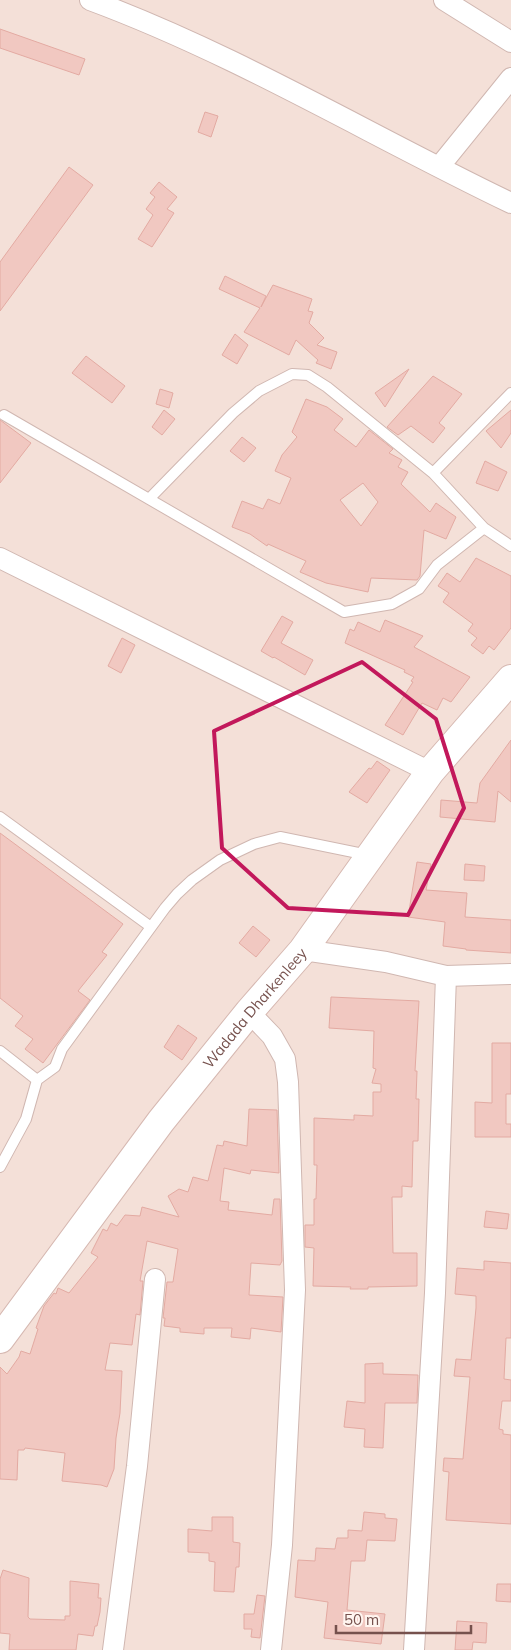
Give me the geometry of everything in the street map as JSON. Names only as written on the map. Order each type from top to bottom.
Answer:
[{"type":"main road","name":"Wadada Dharkenleey","points":[[0,1338],[161,1121],[302,950],[430,772],[511,679]]},
{"type":"street","points":[[90,0],[133,7],[269,80],[511,203]]},
{"type":"street","points":[[444,0],[511,42]]},
{"type":"street","points":[[439,167],[511,78]]},
{"type":"street","points":[[0,558],[430,772]]},
{"type":"street","points":[[302,950],[386,962],[446,976],[511,974]]},
{"type":"street","points":[[414,1650],[435,1293],[446,976]]},
{"type":"street","points":[[249,1012],[272,1036],[285,1059],[288,1082],[294,1228],[295,1290],[282,1545],[271,1650]]},
{"type":"street","points":[[113,1650],[137,1466],[155,1279]]},
{"type":"lane","points":[[149,499],[233,413],[259,391],[292,374],[308,375],[327,386],[433,473],[484,528],[511,546]]},
{"type":"lane","points":[[433,473],[511,393]]},
{"type":"lane","points":[[4,415],[344,612],[392,604],[420,590],[438,565],[484,528]]},
{"type":"lane","points":[[0,817],[151,927]]},
{"type":"lane","points":[[0,1167],[26,1118],[36,1080],[55,1067],[62,1049],[151,927],[177,894],[192,880],[220,860],[254,844],[280,837],[371,856]]},
{"type":"lane","points":[[0,1051],[36,1080]]},
{"type":"highlighted area","points":[[362,662],[436,719],[464,808],[408,915],[288,908],[222,848],[214,731]]},
{"type":"shaded area","points":[[0,0],[511,0],[511,1650],[0,1650]]},
{"type":"building","points":[[0,29],[85,59],[79,75],[0,48]]},
{"type":"building","points":[[205,112],[218,116],[211,137],[198,132]]},
{"type":"building","points":[[69,167],[93,185],[0,311],[0,262]]},
{"type":"building","points":[[159,182],[177,197],[167,209],[174,213],[152,247],[138,239],[153,215],[146,209],[155,197],[150,193]]},
{"type":"building","points":[[225,276],[266,296],[261,307],[273,285],[312,299],[308,311],[313,312],[309,323],[324,338],[317,345],[337,352],[331,369],[316,363],[318,360],[296,340],[289,355],[244,332],[260,308],[219,289]]},
{"type":"building","points":[[235,334],[248,345],[237,364],[222,355]]},
{"type":"building","points":[[86,356],[125,386],[112,403],[72,373]]},
{"type":"building","points":[[409,369],[385,407],[375,393]]},
{"type":"building","points":[[433,376],[462,394],[439,423],[445,428],[433,443],[411,426],[398,435],[387,427]]},
{"type":"building","points":[[160,389],[173,393],[169,408],[156,404]]},
{"type":"building","points":[[306,399],[327,407],[343,419],[334,430],[356,447],[369,430],[393,449],[389,453],[402,460],[398,467],[408,472],[401,484],[430,512],[436,503],[456,517],[446,539],[424,530],[420,576],[417,580],[371,578],[368,592],[326,583],[300,572],[306,561],[268,544],[267,546],[250,534],[232,527],[242,501],[263,509],[268,499],[280,504],[291,478],[275,471],[282,455],[297,437],[292,432]],"holes":[[[363,483],[378,502],[361,526],[340,500]]]},
{"type":"building","points":[[164,410],[175,419],[162,435],[152,427]]},
{"type":"building","points":[[511,410],[511,433],[501,448],[486,431]]},
{"type":"building","points":[[0,420],[31,443],[0,483]]},
{"type":"building","points":[[242,437],[256,448],[244,462],[230,451]]},
{"type":"building","points":[[485,461],[507,472],[498,491],[476,483]]},
{"type":"building","points":[[476,558],[511,576],[511,628],[494,650],[489,646],[483,654],[471,645],[477,638],[468,631],[473,624],[443,602],[449,593],[438,586],[447,573],[460,582]]},
{"type":"building","points":[[282,616],[293,622],[281,643],[313,660],[305,675],[261,651]]},
{"type":"building","points":[[385,620],[423,636],[414,647],[470,677],[451,702],[443,698],[437,710],[422,703],[403,735],[385,725],[413,682],[411,681],[414,677],[404,672],[405,670],[345,643],[350,629],[354,631],[358,622],[380,632]]},
{"type":"building","points":[[122,638],[135,645],[121,673],[108,666]]},
{"type":"building","points":[[511,740],[511,802],[498,791],[495,822],[440,817],[441,800],[477,803],[480,783]]},
{"type":"building","points":[[377,761],[390,770],[367,803],[349,792]]},
{"type":"building","points":[[0,833],[123,924],[102,952],[107,955],[78,991],[90,1000],[43,1063],[25,1049],[33,1039],[15,1026],[23,1016],[0,998]]},
{"type":"building","points":[[417,862],[431,864],[426,890],[467,893],[465,917],[511,920],[511,953],[466,950],[443,946],[445,922],[408,917]]},
{"type":"building","points":[[465,864],[485,866],[484,881],[464,880]]},
{"type":"building","points":[[253,926],[270,940],[256,957],[239,943]]},
{"type":"building","points":[[331,997],[419,1001],[415,1071],[417,1071],[416,1099],[419,1099],[418,1141],[413,1141],[412,1187],[402,1186],[402,1197],[392,1197],[393,1253],[417,1253],[417,1286],[350,1289],[351,1287],[313,1286],[314,1248],[305,1247],[305,1225],[314,1225],[317,1165],[314,1165],[314,1118],[354,1120],[354,1115],[373,1116],[373,1092],[381,1092],[381,1084],[372,1083],[376,1069],[373,1068],[374,1031],[329,1028]]},
{"type":"building","points":[[178,1025],[197,1038],[182,1060],[164,1047]]},
{"type":"building","points":[[492,1043],[511,1043],[511,1094],[506,1094],[506,1124],[511,1124],[511,1137],[475,1137],[475,1102],[492,1103]]},
{"type":"building","points":[[249,1109],[277,1110],[279,1173],[251,1170],[250,1174],[224,1168],[220,1201],[229,1202],[228,1210],[272,1215],[274,1199],[280,1199],[282,1261],[280,1265],[251,1263],[249,1295],[283,1297],[281,1332],[251,1328],[250,1339],[231,1337],[232,1328],[204,1328],[204,1334],[180,1332],[180,1328],[164,1326],[165,1318],[163,1318],[167,1282],[173,1282],[178,1249],[147,1241],[140,1281],[143,1281],[140,1315],[136,1314],[132,1345],[110,1343],[105,1370],[122,1371],[114,1469],[107,1487],[62,1481],[65,1453],[25,1448],[24,1450],[18,1450],[17,1480],[0,1479],[0,1367],[7,1374],[21,1351],[30,1354],[38,1329],[36,1328],[44,1306],[54,1293],[56,1294],[58,1288],[69,1293],[98,1257],[91,1253],[103,1229],[107,1231],[111,1223],[117,1226],[125,1215],[140,1216],[142,1207],[179,1217],[168,1196],[179,1189],[188,1192],[193,1177],[208,1181],[217,1145],[223,1146],[224,1141],[247,1146]]},
{"type":"building","points":[[486,1211],[509,1214],[507,1229],[484,1227]]},
{"type":"building","points":[[484,1261],[511,1263],[511,1338],[506,1338],[504,1379],[511,1380],[511,1401],[502,1401],[499,1429],[503,1430],[503,1434],[511,1435],[511,1524],[446,1520],[449,1472],[443,1471],[444,1458],[463,1459],[470,1377],[454,1376],[456,1359],[471,1360],[476,1308],[476,1296],[455,1294],[457,1268],[484,1270]]},
{"type":"building","points":[[383,1363],[383,1374],[418,1375],[417,1403],[385,1403],[383,1448],[364,1447],[365,1429],[344,1427],[347,1401],[365,1403],[365,1364]]},
{"type":"building","points":[[364,1512],[385,1514],[385,1518],[397,1519],[395,1541],[367,1540],[365,1561],[351,1561],[347,1610],[385,1614],[381,1644],[324,1638],[328,1602],[295,1597],[298,1560],[315,1561],[316,1548],[335,1549],[337,1538],[348,1538],[348,1530],[362,1531]]},
{"type":"building","points":[[212,1517],[233,1517],[233,1542],[240,1543],[239,1567],[236,1567],[234,1592],[214,1591],[215,1562],[209,1561],[209,1553],[188,1552],[188,1529],[212,1531]]},
{"type":"building","points":[[3,1570],[29,1578],[28,1617],[30,1619],[65,1620],[65,1616],[70,1616],[70,1581],[99,1584],[100,1612],[93,1636],[78,1634],[76,1650],[9,1650],[10,1634],[0,1633],[0,1579]]},
{"type":"building","points":[[497,1584],[511,1584],[511,1602],[496,1601]]},
{"type":"building","points":[[257,1595],[265,1596],[260,1638],[251,1637],[252,1629],[244,1629],[244,1614],[254,1614]]},
{"type":"building","points":[[457,1621],[487,1623],[486,1643],[473,1642],[472,1650],[455,1650]]}]
